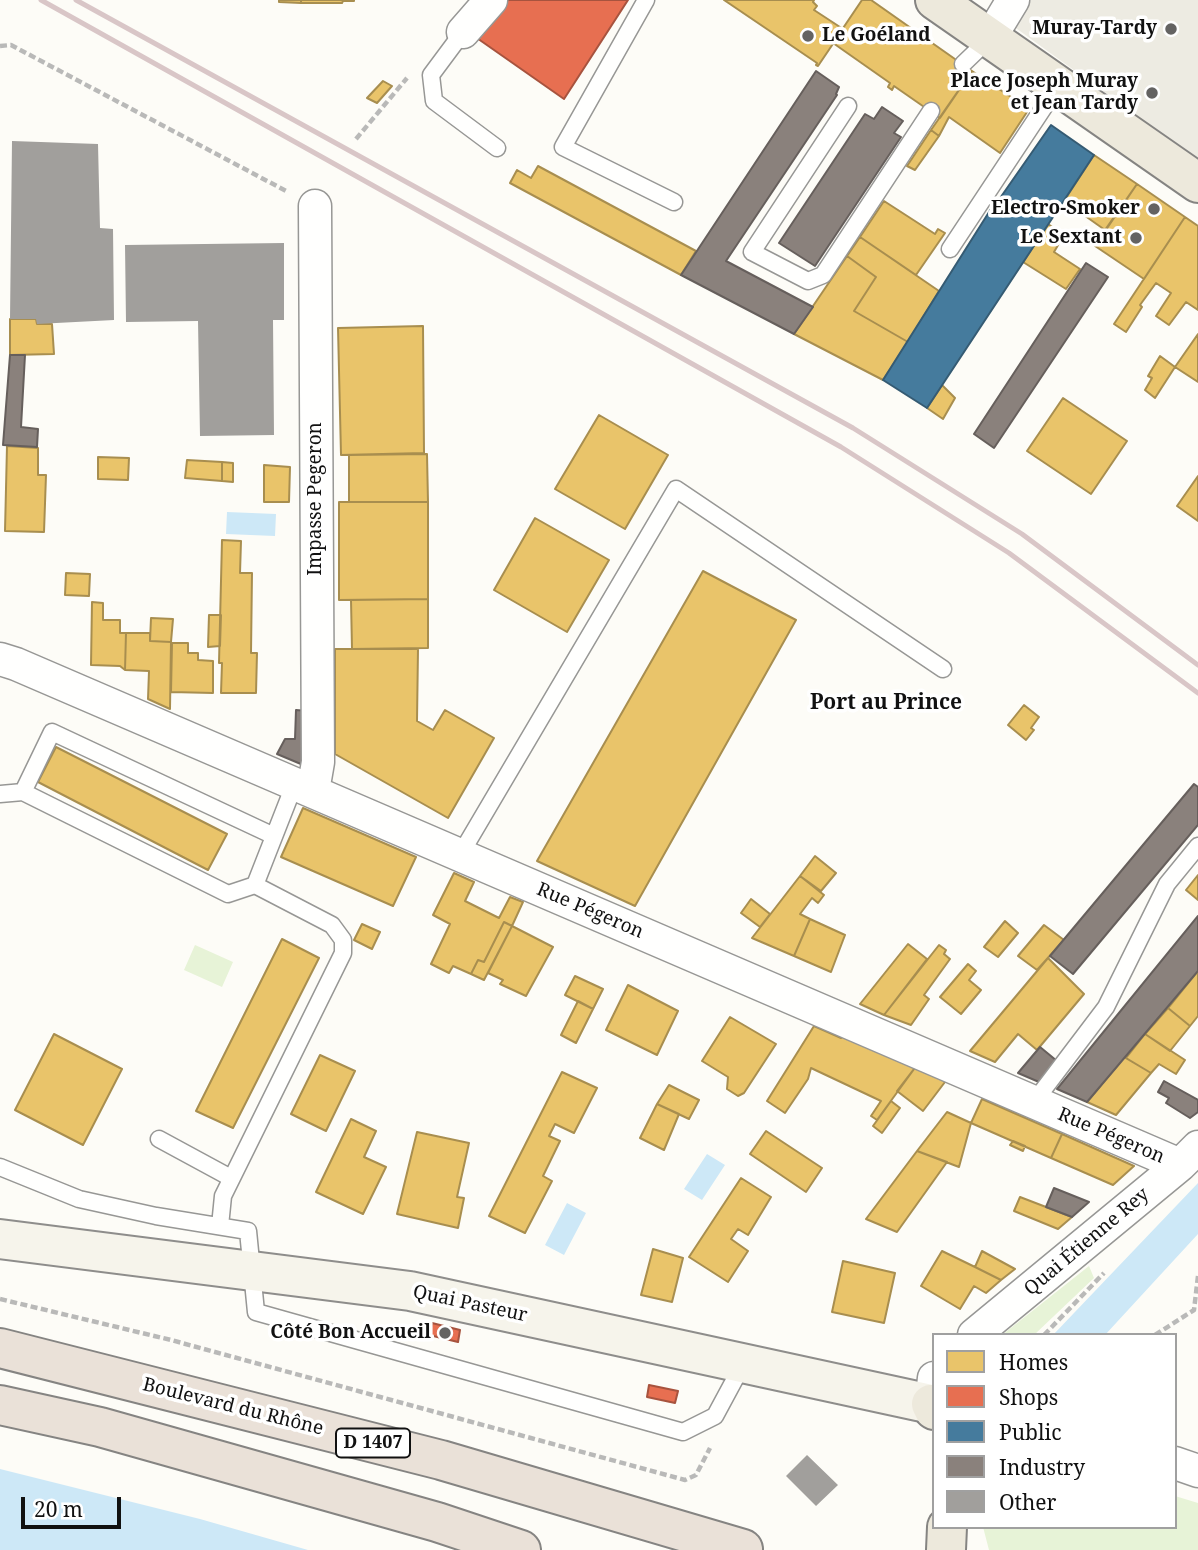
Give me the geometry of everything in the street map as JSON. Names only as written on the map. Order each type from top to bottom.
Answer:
[{"type":"highway","name":"Boulevard du Rhône","points":[[0,1348],[441,1460],[745,1549]]},
{"type":"highway","points":[[0,1405],[100,1427],[437,1522],[521,1550]]},
{"type":"main road","points":[[935,0],[976,51],[1051,83],[1198,183]]},
{"type":"main road","name":"Quai Pasteur","points":[[0,1239],[410,1291],[743,1364],[932,1399]]},
{"type":"street","points":[[463,32],[491,0]]},
{"type":"street","points":[[976,51],[1013,0]]},
{"type":"street","name":"Impasse Pegeron","points":[[304,787],[318,762],[315,206]]},
{"type":"street","name":"Rue Pégeron","points":[[0,660],[16,664],[304,787],[1034,1102],[1189,1156]]},
{"type":"street","name":"Quai Étienne Rey","points":[[976,1333],[1189,1156]]},
{"type":"street","points":[[1177,1464],[1198,1471]]},
{"type":"lane","points":[[646,0],[563,147],[674,202]]},
{"type":"lane","points":[[463,32],[431,75],[434,101],[497,148]]},
{"type":"lane","points":[[950,249],[1044,107],[1051,83]]},
{"type":"lane","points":[[848,106],[752,252],[808,281],[823,275],[931,111]]},
{"type":"lane","points":[[460,855],[676,489],[943,669]]},
{"type":"lane","points":[[23,792],[52,732],[274,836]]},
{"type":"lane","points":[[255,885],[274,836],[304,787]]},
{"type":"lane","points":[[0,794],[23,792],[228,894],[255,885],[332,925],[343,940],[343,953],[223,1196],[220,1226]]},
{"type":"lane","points":[[1034,1102],[1106,1007],[1167,884],[1198,846]]},
{"type":"lane","points":[[159,1139],[231,1178]]},
{"type":"lane","points":[[0,1167],[79,1199],[248,1231],[256,1312],[683,1432],[715,1416],[743,1364]]},
{"type":"path","points":[[0,46],[11,46],[315,206]]},
{"type":"path","points":[[1159,1333],[1196,1312],[1198,1276]]},
{"type":"green space","points":[[195,945],[233,962],[222,987],[184,970]]},
{"type":"green space","points":[[1089,1266],[1094,1278],[1036,1333],[1005,1333]]},
{"type":"green space","points":[[1177,1497],[1198,1503],[1198,1550],[989,1550],[984,1529],[1177,1529]]},
{"type":"shaded area","name":"Place Joseph Muray et Jean Tardy","points":[[1027,0],[1198,0],[1198,160],[1013,26]]},
{"type":"water","points":[[227,512],[276,514],[275,536],[226,534]]},
{"type":"water","points":[[707,1154],[725,1165],[702,1200],[684,1189]]},
{"type":"water","points":[[1198,1183],[1198,1234],[1107,1333],[1055,1333]]},
{"type":"water","points":[[567,1203],[586,1213],[564,1255],[545,1245]]},
{"type":"water","points":[[0,1469],[200,1519],[308,1550],[0,1550]]},
{"type":"building: Homes","points":[[301,0],[301,3],[279,2]]},
{"type":"building: Homes","points":[[301,0],[354,0],[354,1],[301,3]]},
{"type":"building: Homes","name":"Le Goéland","points":[[724,0],[814,0],[817,6],[814,10],[843,29],[818,66]]},
{"type":"building: Homes","points":[[862,0],[871,0],[972,71],[940,118],[894,86],[892,90],[888,87],[890,83],[833,43]]},
{"type":"building: Homes","points":[[972,71],[1029,109],[1000,153],[949,117],[939,136],[931,130]]},
{"type":"building: Homes","points":[[383,81],[392,86],[377,103],[367,98]]},
{"type":"building: Homes","points":[[931,130],[939,136],[915,170],[907,166]]},
{"type":"building: Homes","points":[[1094,155],[1137,184],[1105,230],[1064,201]]},
{"type":"building: Homes","points":[[538,166],[696,251],[681,275],[510,183],[517,170],[531,178]]},
{"type":"building: Homes","name":"Le Sextant","points":[[1137,184],[1185,217],[1144,279],[1095,246]]},
{"type":"building: Homes","points":[[884,201],[935,234],[938,229],[945,233],[916,275],[860,237]]},
{"type":"building: Homes","points":[[1185,217],[1198,226],[1198,310],[1186,302],[1169,325],[1156,316],[1171,293],[1156,283],[1140,305],[1142,307],[1126,332],[1114,324]]},
{"type":"building: Homes","points":[[1048,224],[1064,235],[1054,252],[1080,269],[1066,289],[1023,262]]},
{"type":"building: Homes","points":[[860,237],[939,291],[908,342],[854,311],[876,277],[847,256]]},
{"type":"building: Homes","points":[[847,256],[876,277],[854,311],[908,342],[883,380],[794,334]]},
{"type":"building: Homes","points":[[10,319],[36,319],[37,324],[52,324],[54,354],[10,355]]},
{"type":"building: Homes","points":[[423,326],[424,453],[341,455],[338,328]]},
{"type":"building: Homes","points":[[1198,334],[1198,382],[1175,367]]},
{"type":"building: Homes","points":[[1160,356],[1175,367],[1155,398],[1145,390],[1152,378],[1148,376]]},
{"type":"building: Homes","points":[[942,385],[955,398],[943,419],[927,408]]},
{"type":"building: Homes","points":[[1063,398],[1127,441],[1091,494],[1027,451]]},
{"type":"building: Homes","points":[[599,415],[668,455],[625,529],[555,489]]},
{"type":"building: Homes","points":[[7,446],[38,448],[38,475],[46,475],[44,532],[5,531]]},
{"type":"building: Homes","points":[[427,454],[428,502],[349,502],[349,455]]},
{"type":"building: Homes","points":[[98,457],[129,458],[128,480],[98,479]]},
{"type":"building: Homes","points":[[187,460],[222,462],[222,481],[185,478]]},
{"type":"building: Homes","points":[[222,462],[233,463],[233,482],[222,481]]},
{"type":"building: Homes","points":[[264,465],[290,467],[289,502],[264,502]]},
{"type":"building: Homes","points":[[1198,476],[1198,521],[1177,506]]},
{"type":"building: Homes","points":[[339,502],[428,502],[428,599],[339,600]]},
{"type":"building: Homes","points":[[535,518],[609,560],[567,632],[494,590]]},
{"type":"building: Homes","points":[[222,540],[241,541],[240,573],[252,573],[251,653],[257,653],[256,693],[221,693],[222,663],[219,663]]},
{"type":"building: Homes","points":[[703,571],[796,620],[635,906],[537,861]]},
{"type":"building: Homes","points":[[66,573],[90,574],[89,596],[65,595]]},
{"type":"building: Homes","points":[[428,599],[428,648],[352,649],[351,600]]},
{"type":"building: Homes","points":[[92,602],[103,603],[103,620],[120,620],[120,633],[126,633],[125,670],[120,666],[91,665]]},
{"type":"building: Homes","points":[[209,615],[221,615],[220,646],[208,647]]},
{"type":"building: Homes","points":[[151,618],[173,619],[171,642],[150,641]]},
{"type":"building: Homes","points":[[126,633],[150,633],[150,641],[171,642],[170,709],[148,699],[149,671],[125,670]]},
{"type":"building: Homes","points":[[172,643],[188,643],[188,653],[198,653],[198,660],[213,661],[213,693],[171,692]]},
{"type":"building: Homes","points":[[335,649],[418,649],[417,721],[433,730],[445,710],[494,738],[448,818],[335,754]]},
{"type":"building: Homes","points":[[1024,705],[1039,717],[1026,740],[1008,725]]},
{"type":"building: Homes","points":[[56,747],[227,834],[208,870],[38,782]]},
{"type":"building: Homes","points":[[303,808],[416,857],[393,906],[281,857]]},
{"type":"building: Homes","points":[[815,856],[836,873],[821,891],[800,876]]},
{"type":"building: Homes","points":[[454,873],[474,882],[465,901],[499,918],[510,897],[523,902],[512,926],[504,922],[484,962],[478,960],[471,974],[453,966],[449,973],[431,964],[450,924],[433,915]]},
{"type":"building: Homes","points":[[1198,875],[1198,900],[1186,890]]},
{"type":"building: Homes","points":[[800,876],[824,895],[818,903],[812,898],[800,914],[810,919],[794,956],[752,938]]},
{"type":"building: Homes","points":[[751,899],[770,914],[760,927],[741,913]]},
{"type":"building: Homes","points":[[810,919],[845,935],[831,972],[794,956]]},
{"type":"building: Homes","points":[[1005,921],[1018,933],[998,957],[984,947]]},
{"type":"building: Homes","points":[[504,922],[512,926],[484,980],[471,974],[478,960],[484,962]]},
{"type":"building: Homes","points":[[362,924],[380,932],[372,949],[354,940]]},
{"type":"building: Homes","points":[[1044,925],[1064,940],[1037,970],[1018,956]]},
{"type":"building: Homes","points":[[512,926],[553,947],[526,996],[500,984],[503,980],[488,973]]},
{"type":"building: Homes","points":[[282,939],[319,958],[233,1128],[196,1111]]},
{"type":"building: Homes","points":[[908,944],[927,959],[884,1015],[860,1004]]},
{"type":"building: Homes","points":[[939,945],[946,950],[944,954],[950,959],[924,995],[929,999],[911,1025],[884,1015]]},
{"type":"building: Homes","points":[[1048,958],[1084,994],[1037,1050],[1018,1034],[995,1062],[970,1051]]},
{"type":"building: Homes","points":[[968,964],[976,971],[969,980],[981,990],[961,1014],[940,997]]},
{"type":"building: Homes","points":[[1198,971],[1198,1016],[1190,1026],[1168,1008]]},
{"type":"building: Homes","points":[[575,976],[603,989],[593,1009],[565,995]]},
{"type":"building: Homes","points":[[628,985],[678,1011],[657,1055],[606,1030]]},
{"type":"building: Homes","points":[[578,1001],[593,1009],[576,1043],[561,1035]]},
{"type":"building: Homes","points":[[1168,1008],[1190,1026],[1170,1051],[1145,1034]]},
{"type":"building: Homes","points":[[730,1017],[776,1044],[744,1093],[738,1096],[727,1089],[728,1077],[702,1061]]},
{"type":"building: Homes","points":[[814,1026],[841,1038],[844,1033],[917,1065],[877,1120],[871,1116],[881,1101],[811,1068],[808,1079],[785,1113],[767,1101]]},
{"type":"building: Homes","points":[[54,1034],[122,1069],[83,1145],[15,1110]]},
{"type":"building: Homes","points":[[1145,1034],[1185,1060],[1176,1074],[1159,1064],[1151,1073],[1126,1058]]},
{"type":"building: Homes","points":[[320,1055],[355,1071],[326,1131],[291,1114]]},
{"type":"building: Homes","points":[[1124,1057],[1151,1073],[1116,1115],[1087,1102]]},
{"type":"building: Homes","points":[[917,1065],[948,1078],[923,1111],[897,1091]]},
{"type":"building: Homes","points":[[562,1072],[597,1088],[574,1133],[555,1124],[549,1136],[560,1141],[543,1176],[552,1181],[525,1233],[489,1216]]},
{"type":"building: Homes","points":[[669,1085],[699,1100],[689,1119],[657,1104]]},
{"type":"building: Homes","points":[[982,1099],[1062,1134],[1051,1158],[971,1123]]},
{"type":"building: Homes","points":[[891,1101],[900,1108],[882,1133],[873,1126]]},
{"type":"building: Homes","points":[[657,1104],[679,1114],[664,1150],[640,1138]]},
{"type":"building: Homes","points":[[947,1112],[971,1123],[959,1167],[917,1151]]},
{"type":"building: Homes","points":[[351,1119],[376,1131],[364,1157],[386,1167],[363,1214],[316,1192]]},
{"type":"building: Homes","points":[[766,1131],[822,1168],[806,1192],[750,1154]]},
{"type":"building: Homes","points":[[417,1132],[469,1143],[457,1197],[464,1198],[458,1228],[397,1214]]},
{"type":"building: Homes","points":[[1062,1134],[1134,1166],[1113,1185],[1051,1158]]},
{"type":"building: Homes","points":[[1013,1141],[1025,1146],[1023,1151],[1010,1145]]},
{"type":"building: Homes","points":[[917,1151],[947,1162],[897,1232],[866,1219]]},
{"type":"building: Homes","points":[[741,1178],[771,1197],[748,1235],[738,1229],[731,1239],[748,1251],[728,1282],[689,1257]]},
{"type":"building: Homes","points":[[1020,1197],[1072,1217],[1058,1229],[1014,1211]]},
{"type":"building: Homes","points":[[653,1249],[683,1258],[672,1302],[641,1295]]},
{"type":"building: Homes","points":[[942,1251],[1001,1280],[986,1293],[974,1286],[960,1309],[921,1286]]},
{"type":"building: Homes","points":[[982,1251],[1015,1269],[1001,1280],[975,1267]]},
{"type":"building: Homes","points":[[843,1261],[895,1273],[884,1323],[832,1312]]},
{"type":"building: Shops","points":[[508,0],[628,0],[564,99],[474,36]]},
{"type":"building: Shops","points":[[432,1323],[460,1330],[458,1342],[429,1335]]},
{"type":"building: Shops","points":[[649,1385],[678,1391],[675,1403],[647,1397]]},
{"type":"building: Public","points":[[1051,125],[1094,155],[927,408],[883,380],[996,201]]},
{"type":"building: Industry","points":[[816,71],[839,87],[837,95],[726,261],[813,307],[794,334],[681,275]]},
{"type":"building: Industry","points":[[882,107],[903,121],[894,133],[901,137],[815,266],[779,243],[865,114],[874,119]]},
{"type":"building: Industry","points":[[1086,263],[1108,277],[994,448],[974,434]]},
{"type":"building: Industry","points":[[10,355],[25,355],[21,427],[38,429],[37,447],[3,445]]},
{"type":"building: Industry","points":[[296,710],[308,711],[308,767],[277,754],[285,739],[295,739]]},
{"type":"building: Industry","points":[[1194,784],[1198,787],[1198,825],[1073,974],[1050,956]]},
{"type":"building: Industry","points":[[1198,916],[1198,971],[1087,1102],[1057,1089]]},
{"type":"building: Industry","points":[[1040,1047],[1057,1061],[1039,1082],[1018,1073]]},
{"type":"building: Industry","points":[[1164,1081],[1198,1100],[1198,1112],[1190,1118],[1166,1103],[1169,1098],[1158,1092]]},
{"type":"building: Industry","points":[[1054,1188],[1089,1202],[1072,1217],[1046,1207]]},
{"type":"building: Other","points":[[12,141],[98,144],[100,228],[113,229],[114,320],[37,324],[36,319],[10,319]]},
{"type":"building: Other","points":[[284,243],[284,320],[273,320],[274,435],[200,436],[198,321],[126,322],[125,245]]},
{"type":"building: Other","points":[[807,1455],[838,1485],[816,1506],[786,1476]]},
{"type":"railway","points":[[41,0],[841,447],[1009,553],[1198,693]]},
{"type":"railway","points":[[76,0],[853,428],[1022,534],[1198,665]]},
{"type":"place","name":"Muray-Tardy","points":[[1171,29]]},
{"type":"place","name":"Le Goéland","points":[[808,36]]},
{"type":"place","name":"Place Joseph Muray et Jean Tardy","points":[[1152,93]]},
{"type":"place","name":"Electro-Smoker","points":[[1154,209]]},
{"type":"place","name":"Le Sextant","points":[[1136,238]]},
{"type":"place","name":"Côté Bon Accueil","points":[[445,1333]]},
{"type":"district","name":"Port au Prince","points":[[886,703]]}]
